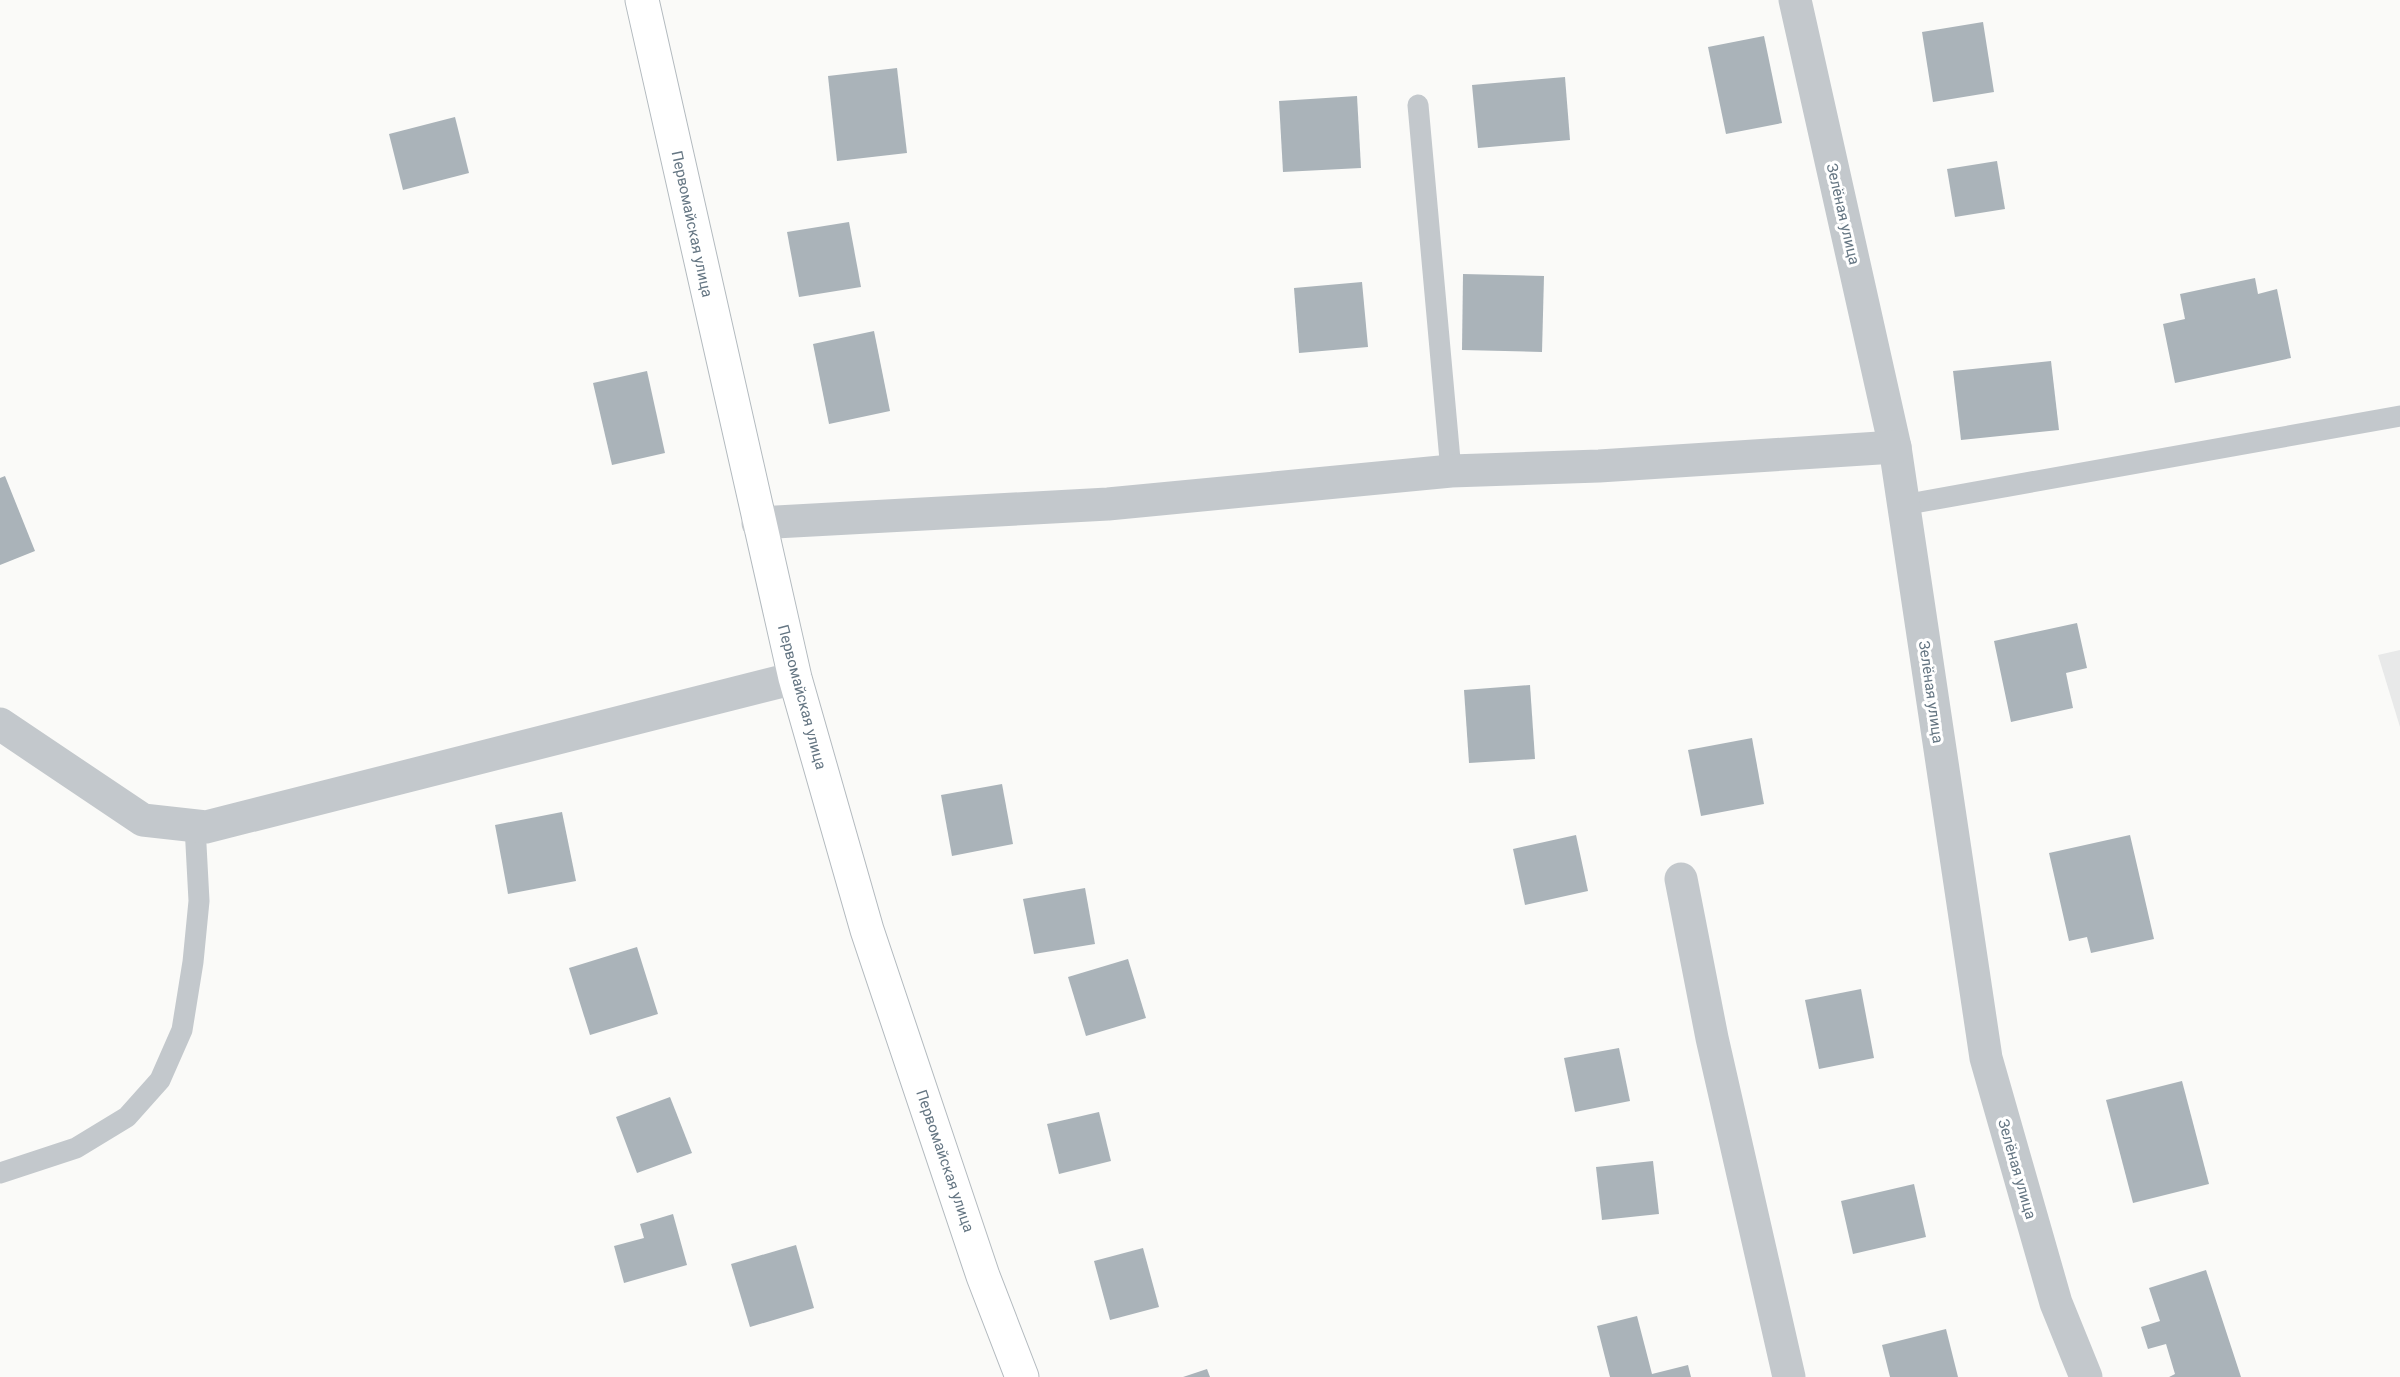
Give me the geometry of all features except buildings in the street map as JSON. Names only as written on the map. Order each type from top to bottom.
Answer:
[{"type":"street","name":"Первомайская улица","points":[[642,0],[758,523],[795,678],[867,930],[983,1276],[1022,1377]]},
{"type":"street","name":"Зелёная улица","points":[[1796,0],[1895,447],[1986,1058],[2056,1303],[2086,1377]]},
{"type":"street","points":[[758,523],[1108,504],[1451,471],[1599,466],[1895,447]]},
{"type":"street","points":[[0,724],[143,820],[206,827],[795,678]]},
{"type":"street","points":[[1681,879],[1712,1038],[1789,1377]]},
{"type":"lane","points":[[1418,105],[1451,471]]},
{"type":"lane","points":[[1903,505],[2400,416]]},
{"type":"lane","points":[[0,1173],[76,1148],[127,1116],[160,1080],[182,1030],[193,962],[199,901],[195,826]]},
{"type":"shaded area","points":[[2400,650],[2400,727],[2378,655]]}]
